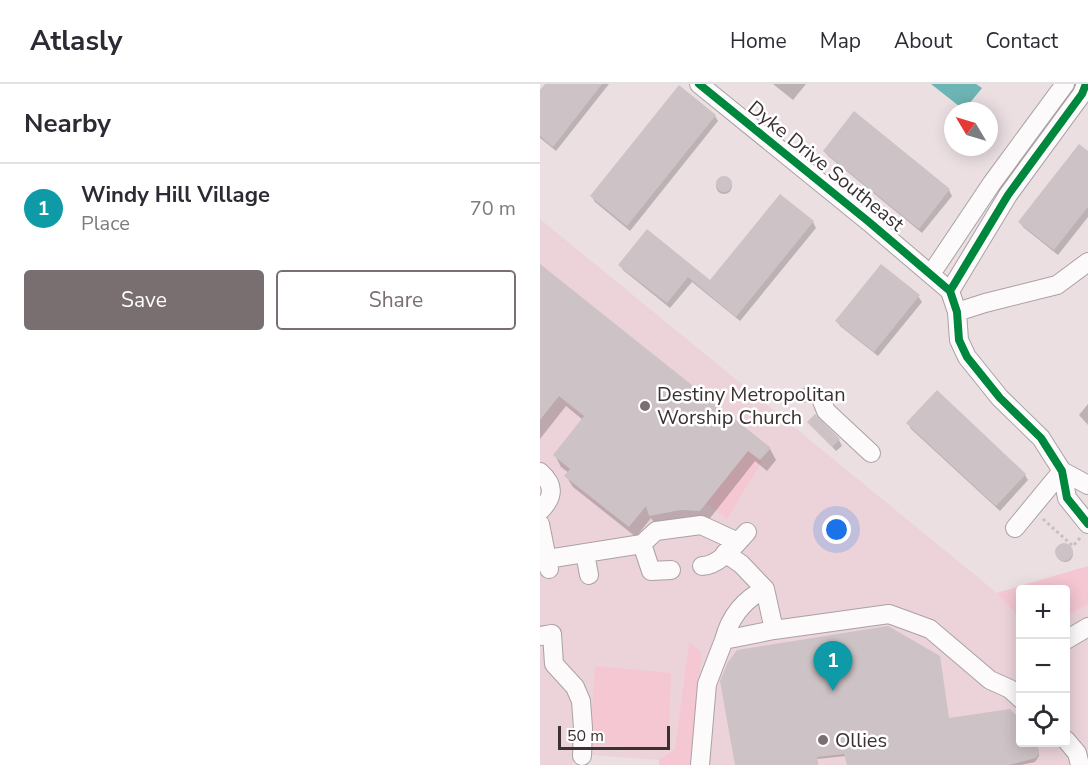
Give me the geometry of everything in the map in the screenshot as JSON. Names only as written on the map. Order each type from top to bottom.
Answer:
[{"type":"street","name":"Dyke Drive Southeast","points":[[699,84],[950,291]]},
{"type":"street","points":[[931,274],[992,183],[1065,84]]},
{"type":"street","points":[[1086,84],[1082,94],[1008,195],[950,291],[957,312],[959,340],[966,357],[1000,398],[1041,438],[1062,471],[1067,498],[1086,528]]},
{"type":"street","points":[[957,312],[1057,285],[1088,262]]},
{"type":"street","points":[[822,401],[826,411],[871,453]]},
{"type":"street","points":[[1062,471],[1088,484]]},
{"type":"street","points":[[1015,528],[1062,471]]},
{"type":"street","points":[[540,472],[549,480],[553,490],[540,511]]},
{"type":"street","points":[[540,524],[545,563],[585,553],[642,544],[656,531],[701,525],[736,542]]},
{"type":"street","points":[[702,566],[710,566],[736,542]]},
{"type":"street","points":[[736,542],[741,564],[765,589],[774,630]]},
{"type":"street","points":[[642,544],[651,570],[671,570]]},
{"type":"street","points":[[585,553],[589,574]]},
{"type":"street","points":[[700,765],[707,684],[712,666],[729,624],[740,608],[750,596],[765,589]]},
{"type":"street","points":[[724,640],[774,630],[889,615],[930,629],[990,680],[1010,689],[1016,695]]},
{"type":"street","points":[[1067,639],[1088,627]]},
{"type":"street","points":[[540,636],[552,634],[547,665],[575,687],[581,701],[582,756]]},
{"type":"street","points":[[1070,745],[1077,753],[1080,765]]},
{"type":"path","points":[[1050,525],[1072,546],[1086,528]]},
{"type":"shaded area","points":[[540,219],[997,593],[1016,614],[1016,747],[1070,747],[1070,615],[1088,604],[1088,765],[690,765],[702,653],[689,643],[675,749],[659,760],[576,754],[572,765],[540,765]]},
{"type":"shaded area","points":[[748,451],[762,461],[727,519],[706,503]]},
{"type":"shaded area","points":[[1088,566],[1088,604],[1070,615],[1070,585],[1024,585]]},
{"type":"shaded area","points":[[1016,587],[1016,614],[997,593]]},
{"type":"shaded area","points":[[689,642],[702,653],[690,765],[659,765],[659,760],[675,749]]},
{"type":"shaded area","points":[[595,666],[671,673],[668,749],[590,745]]},
{"type":"water","points":[[931,84],[976,84],[982,88],[971,102],[954,102]]},
{"type":"building","points":[[545,84],[602,84],[553,147],[540,136],[540,90]]},
{"type":"building","points":[[679,85],[716,115],[627,226],[590,196]]},
{"type":"building","points":[[854,111],[950,189],[919,229],[823,151]]},
{"type":"building","points":[[1079,144],[1088,151],[1088,207],[1054,250],[1018,222]]},
{"type":"building","points":[[721,176],[727,176],[732,184],[730,190],[721,192],[716,187],[716,181]]},
{"type":"building","points":[[780,194],[814,221],[736,317],[688,277],[667,303],[618,265],[647,229],[710,280]]},
{"type":"building","name":"Destiny Metropolitan Worship Church","points":[[540,264],[771,448],[760,460],[748,451],[700,511],[681,510],[649,516],[646,506],[629,527],[564,476],[570,469],[553,455],[584,416],[559,396],[540,420]]},
{"type":"building","points":[[881,264],[920,295],[874,352],[835,321]]},
{"type":"building","points":[[808,386],[811,398],[800,401],[797,390]]},
{"type":"building","points":[[937,390],[1026,474],[996,506],[906,423]]},
{"type":"building","points":[[815,414],[840,439],[832,447],[807,422]]},
{"type":"building","points":[[1064,543],[1070,546],[1073,552],[1070,558],[1064,561],[1058,558],[1055,552],[1058,546]]},
{"type":"building","points":[[888,626],[940,656],[949,718],[1010,709],[1016,715],[1016,747],[1038,747],[1039,753],[1036,758],[1009,765],[847,765],[844,754],[817,757],[818,765],[735,765],[720,681],[728,662],[737,650]]},
{"type":"cycle path","points":[[699,84],[950,291],[957,312],[959,340],[967,357],[1000,398],[1041,438],[1062,471],[1067,498],[1088,524]]},
{"type":"cycle path","points":[[950,291],[1008,195],[1082,94],[1086,84]]},
{"type":"place","name":"Destiny Metropolitan Worship Church","points":[[645,406]]},
{"type":"place","name":"Windy Hill Village","points":[[833,691]]},
{"type":"place","name":"Ollies","points":[[823,740]]}]
